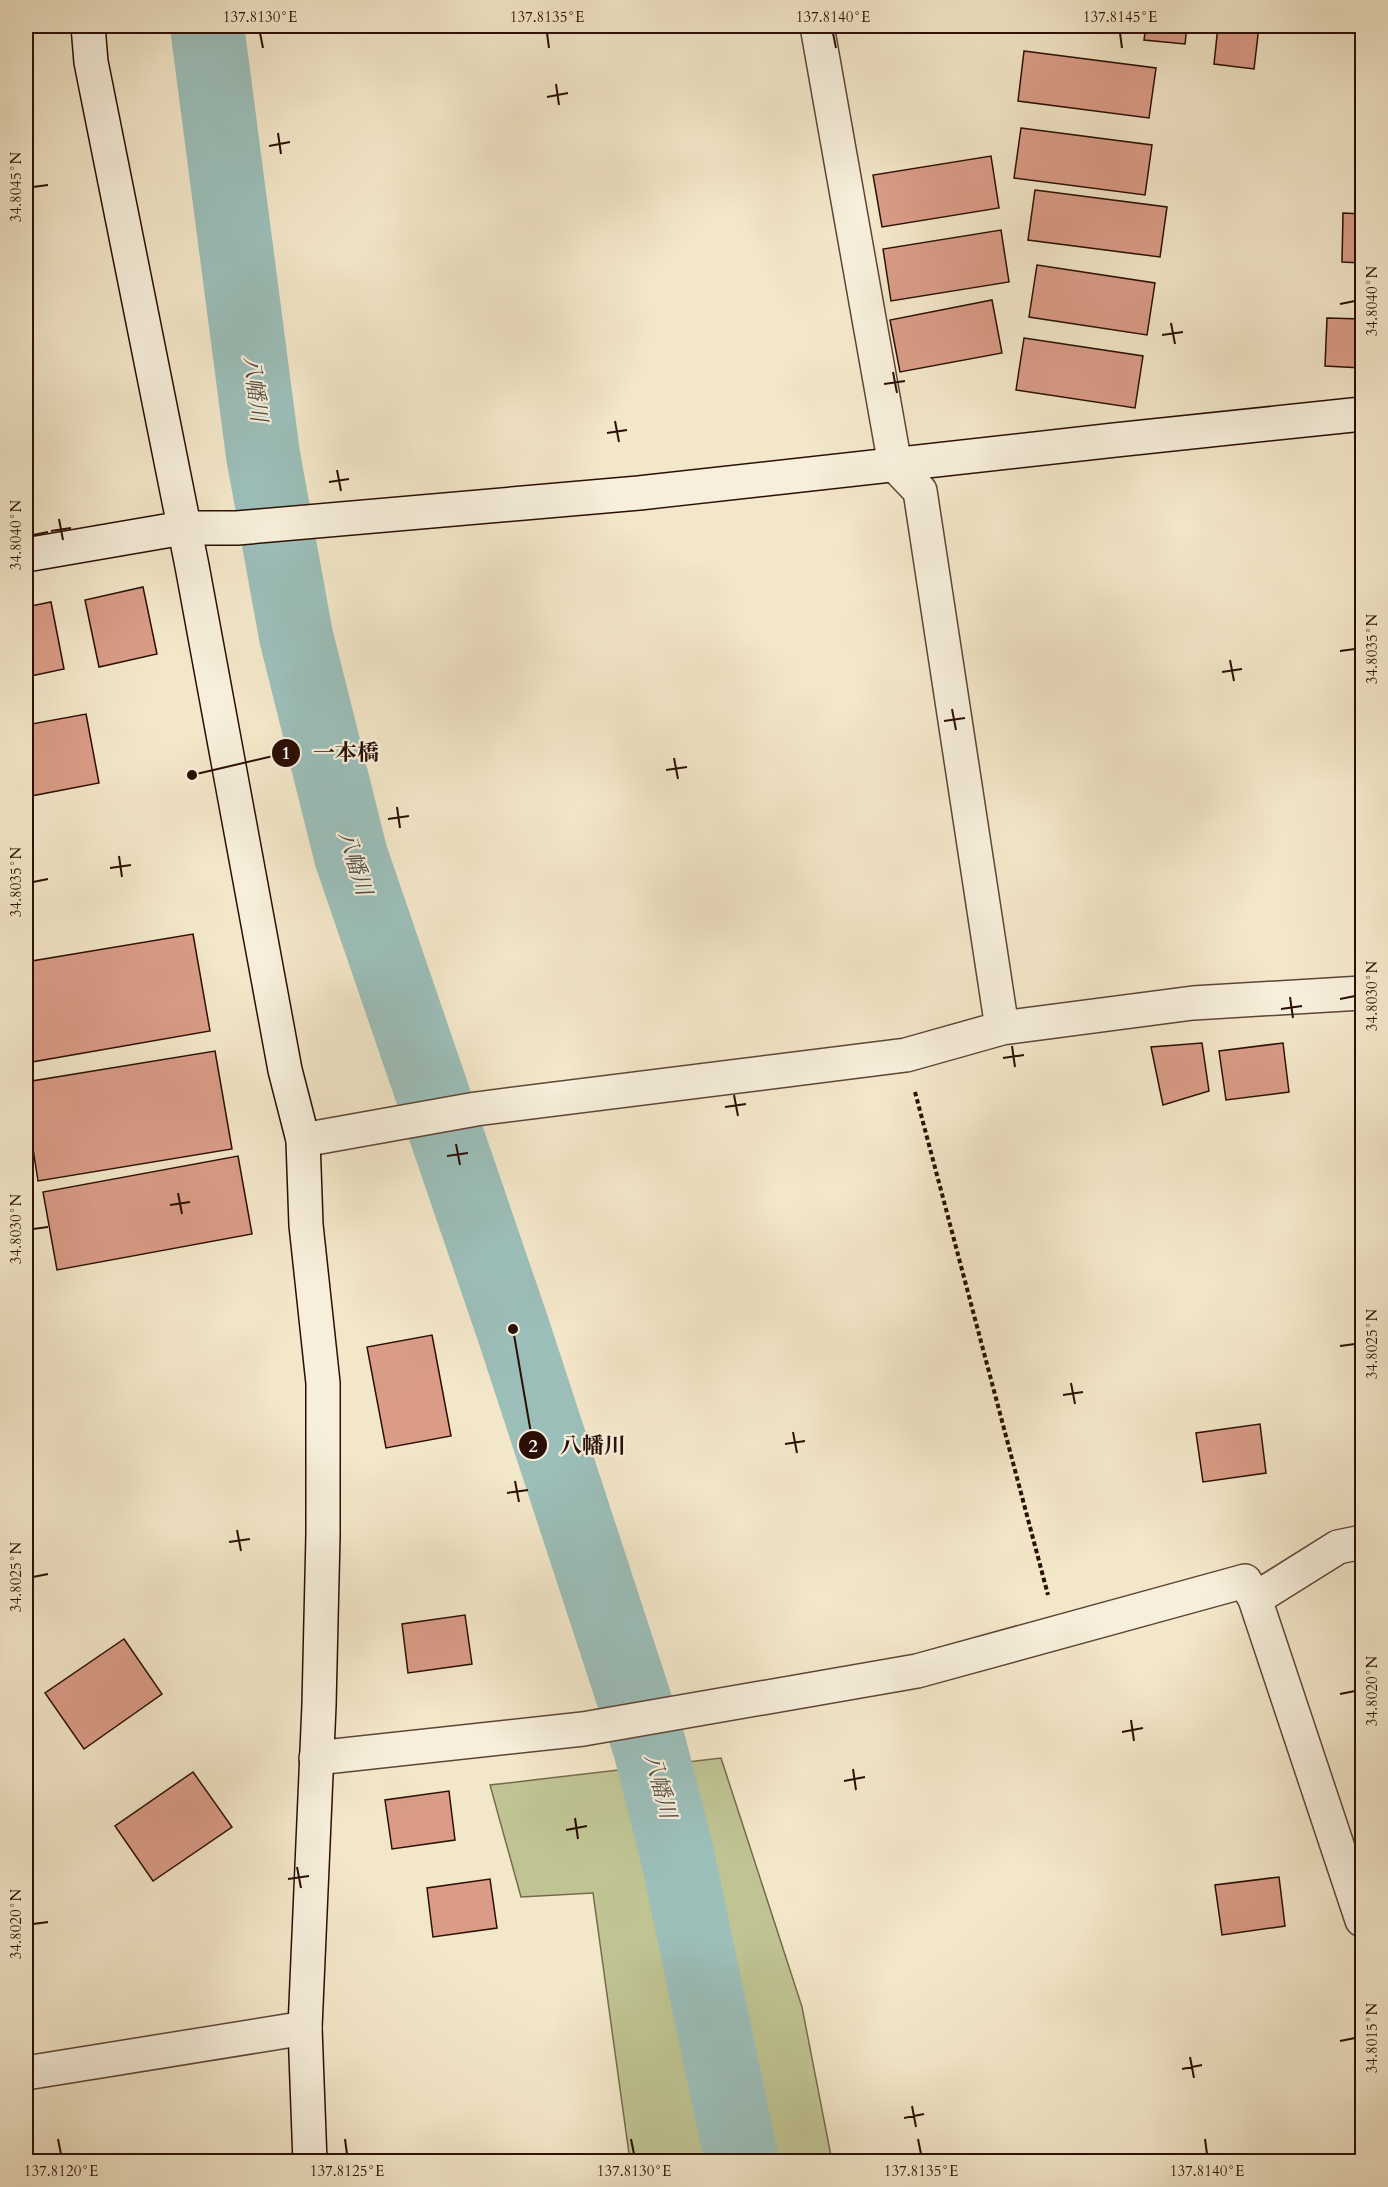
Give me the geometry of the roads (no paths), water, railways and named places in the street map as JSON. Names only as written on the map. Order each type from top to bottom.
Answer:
[{"type":"street","points":[[88,26],[91,62],[183,528],[285,1070],[303,1140],[306,1225],[323,1383],[323,1535],[305,2028],[310,2162]]},
{"type":"street","points":[[817,26],[895,465],[920,491],[1002,1028]]},
{"type":"street","points":[[26,555],[183,528],[237,528],[639,493],[1362,414]]},
{"type":"street","points":[[303,1140],[476,1109],[906,1055],[1002,1028],[1193,1003],[1362,993]]},
{"type":"street","points":[[1255,1599],[1338,1547],[1362,1542]]},
{"type":"street","points":[[316,1758],[583,1728],[917,1671],[1245,1581],[1255,1599],[1362,1920]]},
{"type":"street","points":[[26,2073],[305,2028]]},
{"type":"waterway","name":"八幡川","points":[[207,26],[263,455],[296,636],[351,856],[513,1329],[650,1748],[677,1854],[742,2162]]},
{"type":"place","name":"一本橋","points":[[192,775]]},
{"type":"place","name":"八幡川","points":[[513,1329]]}]
